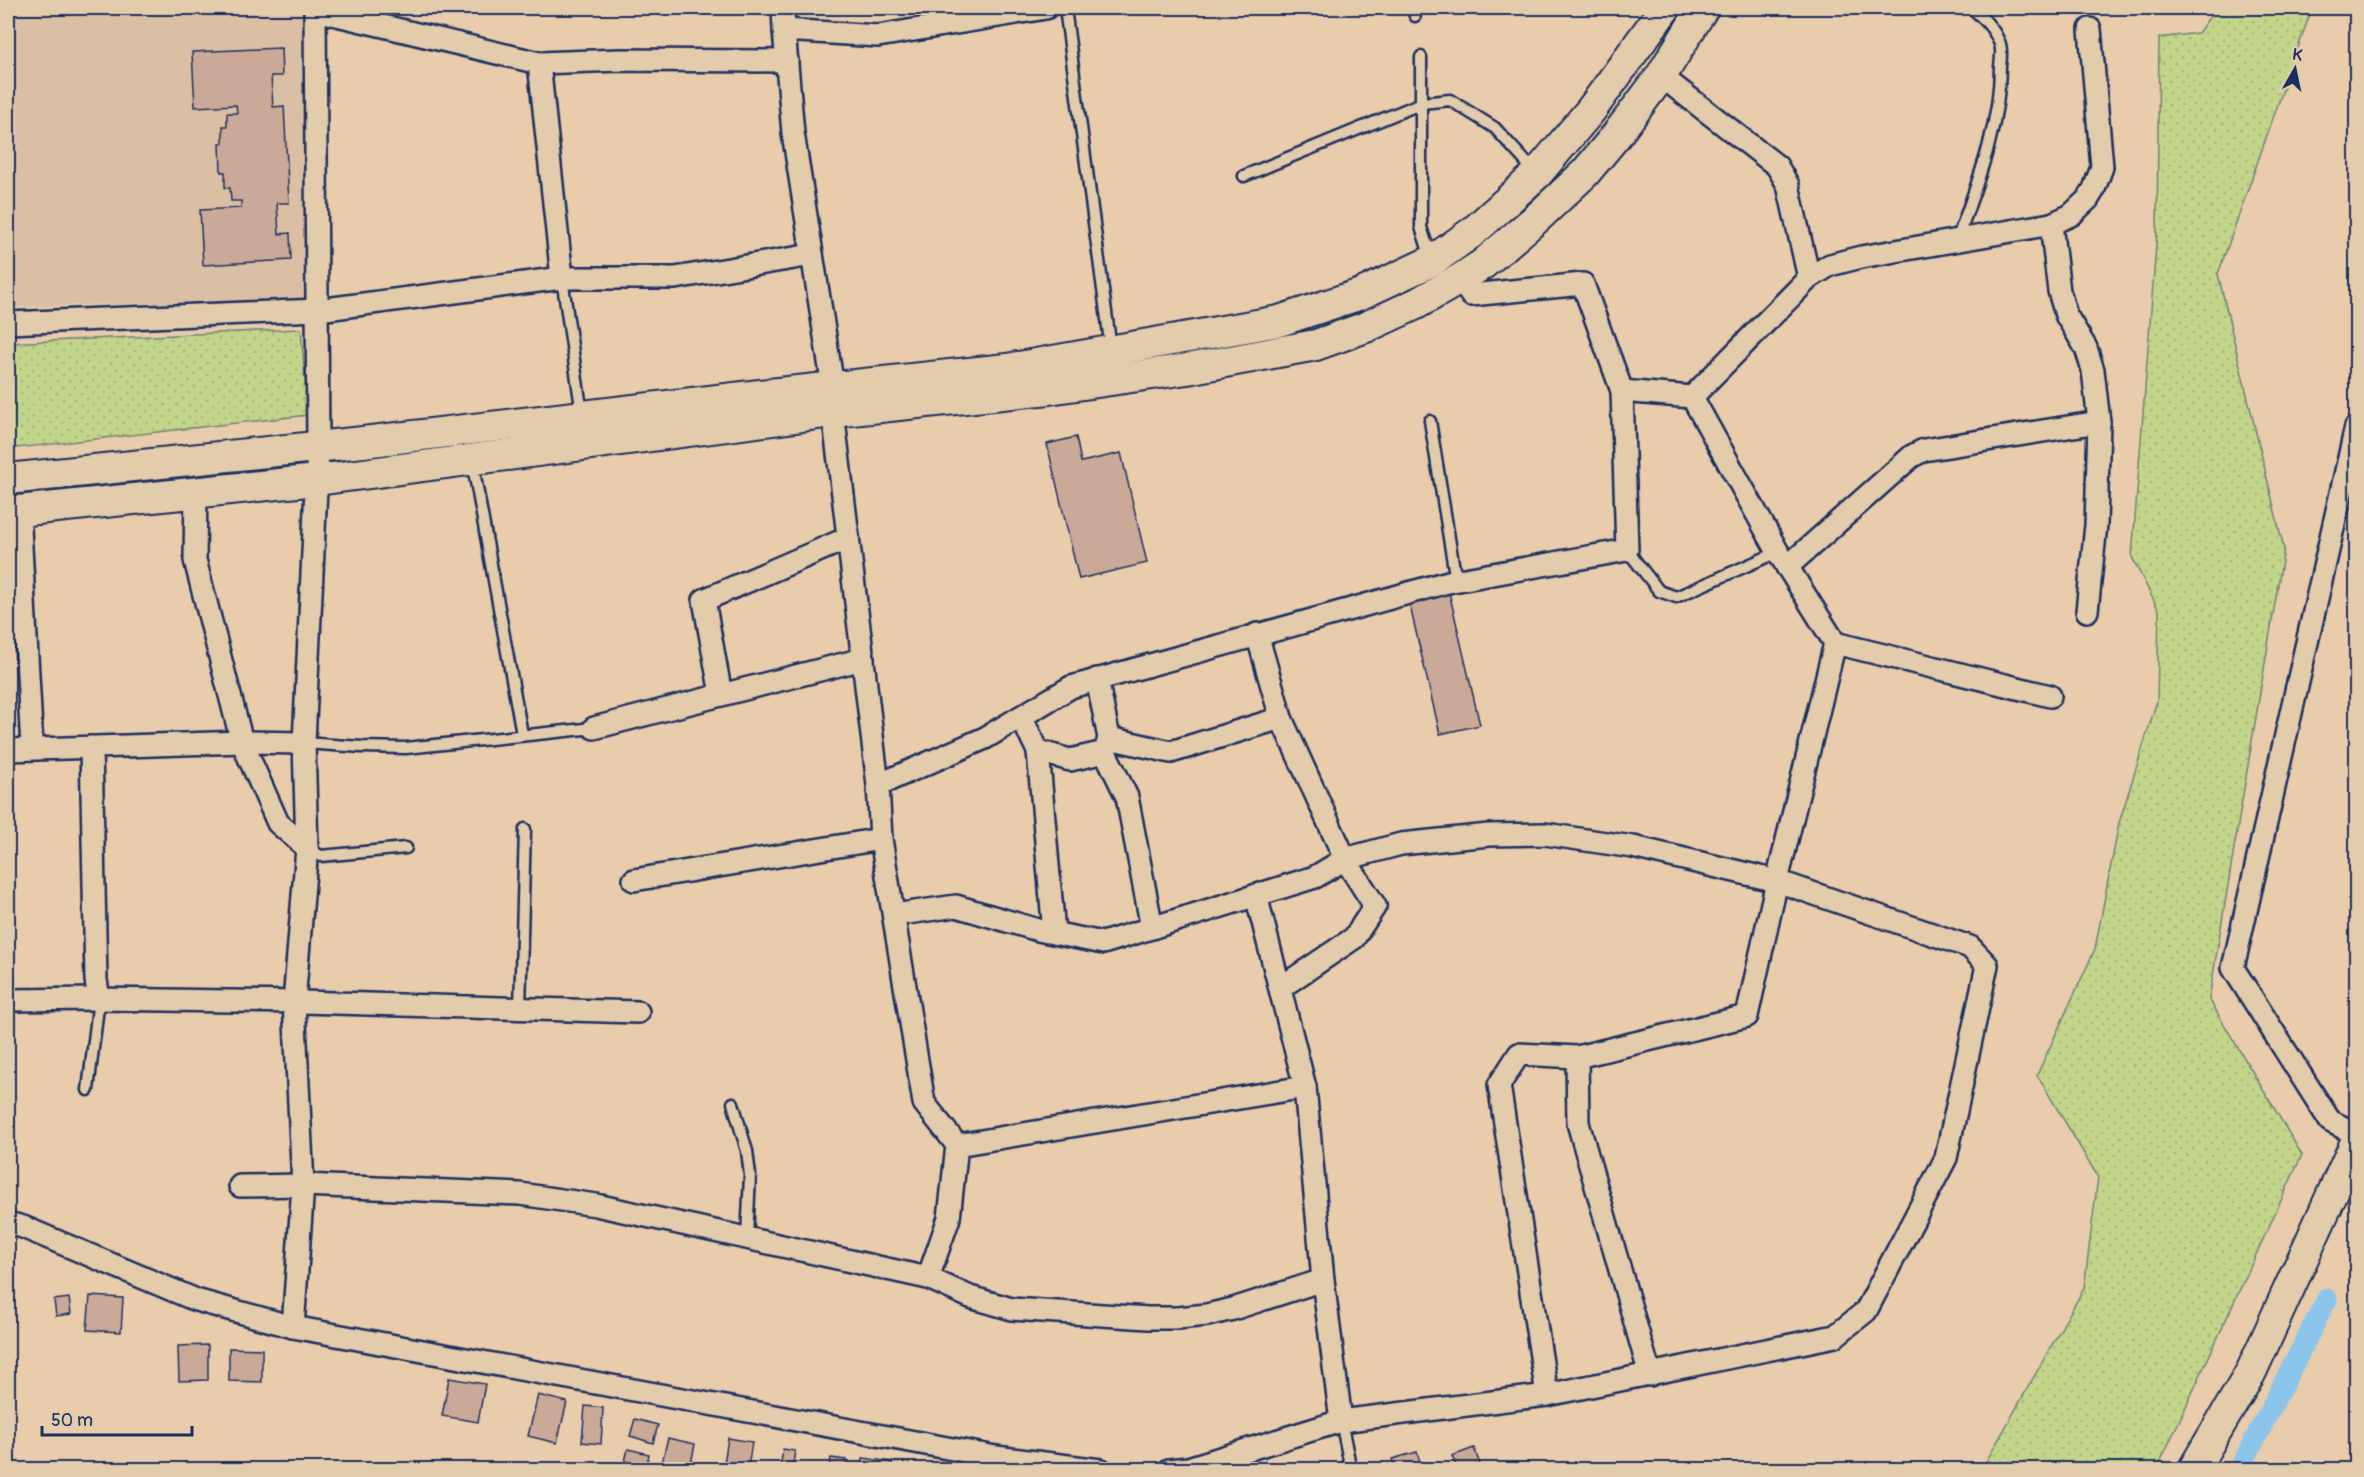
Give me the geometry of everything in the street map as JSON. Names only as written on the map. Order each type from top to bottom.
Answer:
[{"type":"street","points":[[783,8],[794,133],[833,400],[878,785],[881,839],[924,1103],[957,1145],[949,1218],[928,1278]]},
{"type":"street","points":[[784,30],[878,36],[1016,10],[1046,8]]},
{"type":"street","points":[[32,748],[13,511],[317,480],[472,460],[833,400],[1279,321],[1361,294],[1432,261],[1474,231],[1537,174],[1591,110],[1665,8]]},
{"type":"street","points":[[8,479],[583,416],[1049,389],[1187,369],[1316,345],[1366,327],[1416,304],[1460,279],[1501,248],[1585,173],[1661,76],[1703,8]]},
{"type":"street","points":[[293,1327],[303,1185],[294,1002],[307,848],[304,743],[318,446],[315,9],[539,63],[620,60],[787,61]]},
{"type":"street","points":[[1692,397],[1809,278],[1830,265],[1862,257],[2051,224],[2071,215],[2088,199],[2102,167],[2090,29]]},
{"type":"street","points":[[539,63],[562,278]]},
{"type":"street","points":[[1661,76],[1777,166],[1788,185],[1809,278]]},
{"type":"street","points":[[2051,224],[2059,291],[2066,315],[2086,348],[2093,370],[2099,422],[2096,525],[2086,611]]},
{"type":"street","points":[[8,323],[318,310],[562,278],[675,278],[812,255]]},
{"type":"street","points":[[878,785],[985,738],[1071,687],[1456,580],[1627,550],[1622,391],[1583,284],[1472,295],[1460,279]]},
{"type":"street","points":[[1622,391],[1692,397]]},
{"type":"street","points":[[1692,397],[1782,560],[1835,643],[2050,696]]},
{"type":"street","points":[[1782,560],[1912,456],[1924,450],[2099,422]]},
{"type":"street","points":[[2356,428],[2233,968],[2330,1121],[2356,1134]]},
{"type":"street","points":[[195,492],[195,560],[242,742],[278,824],[307,848]]},
{"type":"street","points":[[721,695],[704,600],[848,538]]},
{"type":"street","points":[[1257,634],[1281,718],[1345,859],[1375,906],[1354,938],[1280,988]]},
{"type":"street","points":[[1547,1395],[1499,1085],[1519,1054],[1577,1057],[1748,1016],[1777,881],[1835,643]]},
{"type":"street","points":[[594,728],[863,660]]},
{"type":"street","points":[[1097,680],[1107,745],[1127,797],[1152,928]]},
{"type":"street","points":[[1021,717],[1038,751],[1054,933]]},
{"type":"street","points":[[1038,751],[1070,760],[1107,745],[1171,752],[1281,718]]},
{"type":"street","points":[[8,750],[242,742],[304,743]]},
{"type":"street","points":[[91,747],[96,980],[99,999]]},
{"type":"street","points":[[894,915],[956,906],[1054,933],[1103,943],[1315,877],[1345,859],[1401,844],[1489,835],[1545,834],[1633,847],[1777,881],[1970,946],[1987,965],[1946,1158],[1866,1311],[1835,1336],[1547,1395],[1341,1421],[1188,1468],[1169,1470]]},
{"type":"street","points":[[634,880],[881,839]]},
{"type":"street","points":[[1256,895],[1305,1087],[1323,1281],[1341,1421]]},
{"type":"street","points":[[8,1000],[294,1002],[638,1012]]},
{"type":"street","points":[[1577,1057],[1578,1123],[1650,1375]]},
{"type":"street","points":[[957,1145],[1305,1087]]},
{"type":"street","points":[[2193,1470],[2251,1372],[2356,1142]]},
{"type":"street","points":[[240,1186],[303,1185],[520,1194],[596,1205],[928,1278],[970,1297],[1012,1309],[1178,1318],[1233,1309],[1323,1281]]},
{"type":"street","points":[[8,1223],[196,1300],[293,1327],[996,1457],[1101,1470]]},
{"type":"lane","points":[[1065,8],[1111,352]]},
{"type":"lane","points":[[1957,241],[1982,170],[1996,120],[2000,80],[2001,46],[1990,25],[1972,8]]},
{"type":"lane","points":[[1421,57],[1421,227],[1432,261]]},
{"type":"lane","points":[[1244,176],[1422,104],[1450,100],[1494,128],[1537,174]]},
{"type":"lane","points":[[562,278],[583,416]]},
{"type":"lane","points":[[1430,421],[1456,580]]},
{"type":"lane","points":[[472,460],[522,734]]},
{"type":"lane","points":[[1627,550],[1659,591],[1676,597],[1782,560]]},
{"type":"lane","points":[[304,743],[406,748],[594,728]]},
{"type":"lane","points":[[520,1008],[525,829]]},
{"type":"lane","points":[[307,848],[321,856],[406,848]]},
{"type":"lane","points":[[88,1090],[99,999]]},
{"type":"lane","points":[[733,1102],[747,1151],[750,1175],[747,1238]]},
{"type":"lane","points":[[1341,1421],[1351,1470]]},
{"type":"shaded area","points":[[302,12],[306,299],[8,307],[8,13]]},
{"type":"green space","points":[[2216,8],[2312,8],[2218,274],[2284,549],[2209,999],[2302,1155],[2157,1469],[1973,1469],[1983,1467],[2084,1288],[2098,1177],[2037,1075],[2095,949],[2119,823],[2157,701],[2159,611],[2132,557],[2157,232],[2159,38],[2198,33]]},
{"type":"green space","points":[[301,329],[308,415],[8,449],[8,343]]},
{"type":"building","points":[[281,48],[282,76],[271,76],[273,107],[284,106],[289,203],[277,203],[279,234],[290,233],[291,260],[203,265],[200,210],[241,208],[241,201],[231,201],[230,188],[225,188],[225,172],[221,172],[220,143],[223,143],[223,126],[227,126],[227,113],[237,113],[236,105],[195,107],[192,52]]},
{"type":"building","points":[[1076,437],[1081,462],[1121,453],[1147,563],[1079,579],[1047,444]]},
{"type":"building","points":[[1449,592],[1480,725],[1440,734],[1409,602]]},
{"type":"building","points":[[90,1296],[123,1298],[121,1332],[87,1330]]},
{"type":"building","points":[[69,1298],[71,1314],[56,1316],[54,1300]]},
{"type":"building","points":[[208,1345],[208,1380],[179,1381],[178,1346]]},
{"type":"building","points":[[229,1348],[262,1349],[262,1382],[229,1381]]},
{"type":"building","points":[[449,1378],[485,1384],[478,1422],[442,1416]]},
{"type":"building","points":[[538,1395],[567,1402],[557,1443],[528,1436]]},
{"type":"building","points":[[585,1406],[603,1408],[601,1444],[582,1442]]},
{"type":"building","points":[[635,1419],[658,1425],[653,1443],[630,1436]]},
{"type":"building","points":[[668,1438],[695,1444],[690,1469],[662,1462]]},
{"type":"building","points":[[728,1438],[752,1442],[748,1468],[724,1464]]},
{"type":"building","points":[[1474,1448],[1482,1470],[1458,1470],[1452,1456]]},
{"type":"building","points":[[628,1449],[649,1454],[646,1470],[623,1470]]},
{"type":"building","points":[[783,1449],[795,1451],[792,1470],[780,1469]]},
{"type":"building","points":[[1417,1452],[1422,1470],[1395,1470],[1392,1459]]},
{"type":"building","points":[[831,1458],[846,1460],[845,1470],[829,1470]]},
{"type":"building","points":[[863,1458],[892,1462],[891,1470],[861,1470]]},
{"type":"waterway","points":[[2239,1470],[2327,1299]]}]
